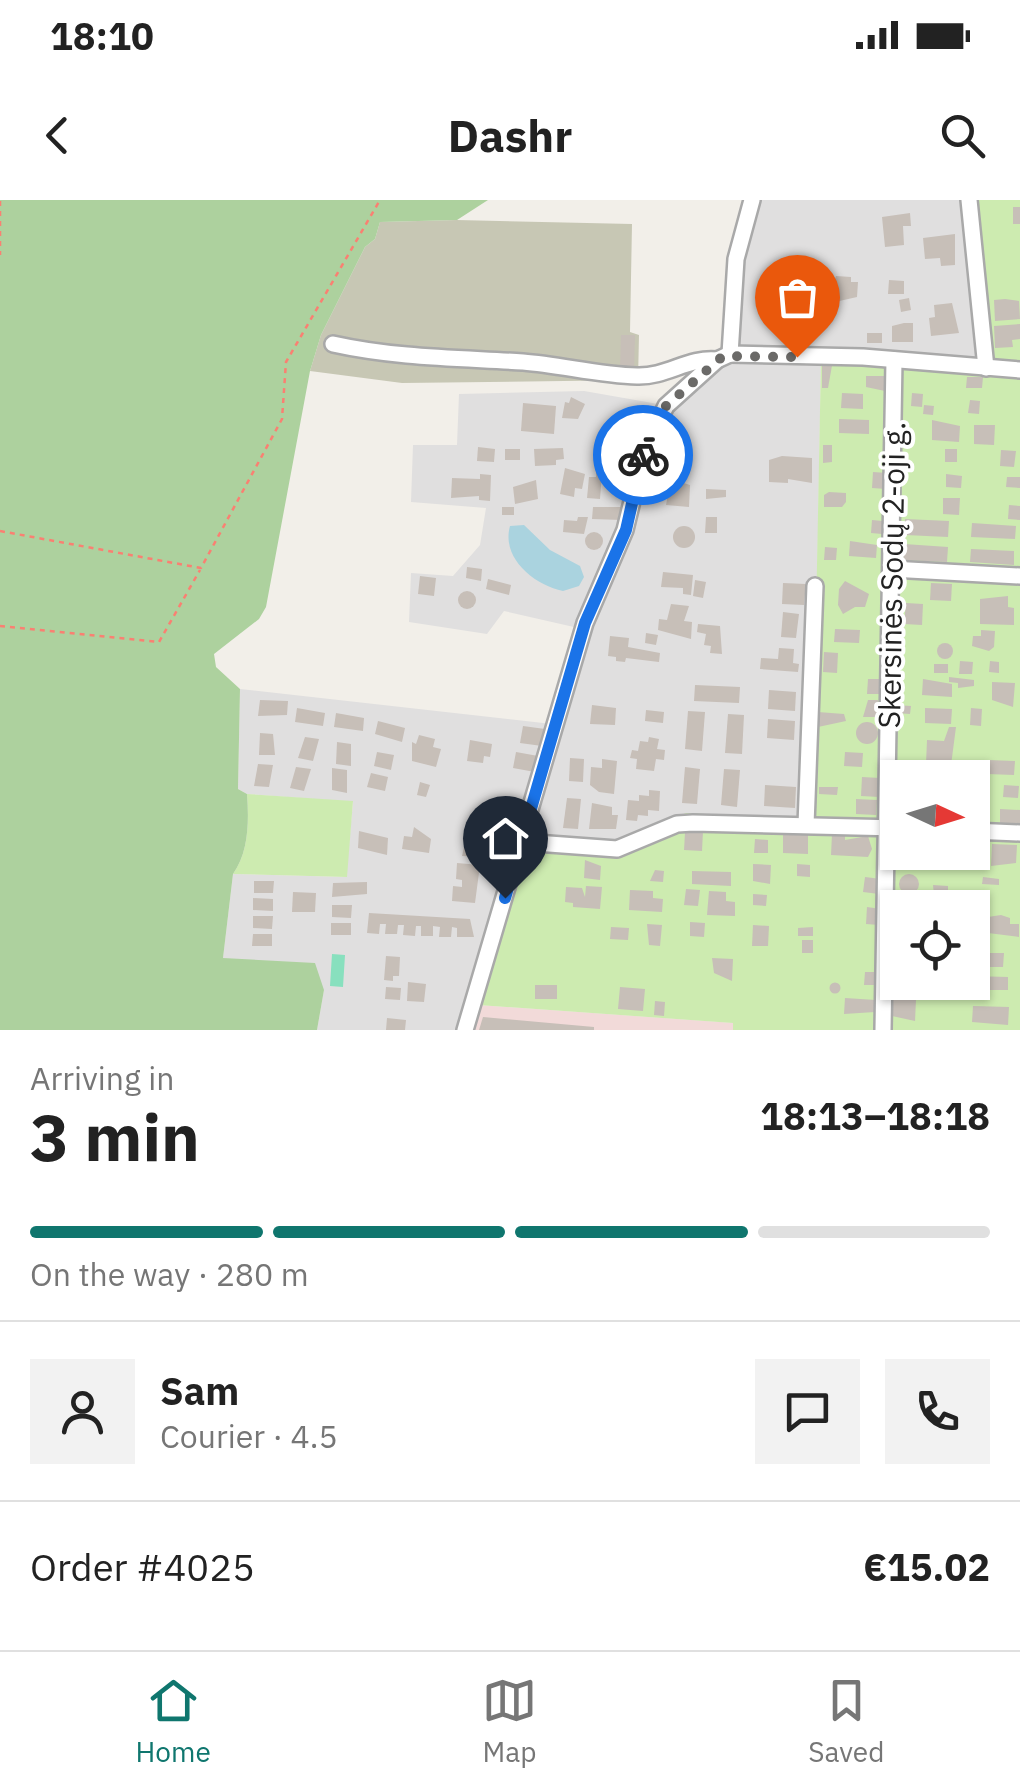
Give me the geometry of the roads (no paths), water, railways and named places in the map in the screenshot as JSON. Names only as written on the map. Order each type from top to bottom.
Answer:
[{"type":"street","points":[[465,1030],[585,623],[626,530],[649,440],[666,406],[724,357],[736,259],[752,200]]},
{"type":"street","points":[[969,200],[986,368]]},
{"type":"street","points":[[333,344],[411,357],[522,362],[641,376],[675,370],[702,358],[724,357],[894,360],[1020,370]]},
{"type":"street","name":"Skersinės Sodų 2-oji g.","points":[[892,760],[894,360]]},
{"type":"street","points":[[891,569],[1020,576]]},
{"type":"street","points":[[806,826],[815,586]]},
{"type":"street","points":[[522,842],[618,849],[677,824],[880,828]]},
{"type":"street","points":[[990,832],[1020,833]]},
{"type":"street","name":"Skersinės Sodų 2-oji g.","points":[[883,1030],[890,870]]},
{"type":"water","points":[[524,525],[550,550],[580,566],[584,577],[579,586],[563,591],[552,588],[522,568],[510,549],[509,538],[510,526]]}]
